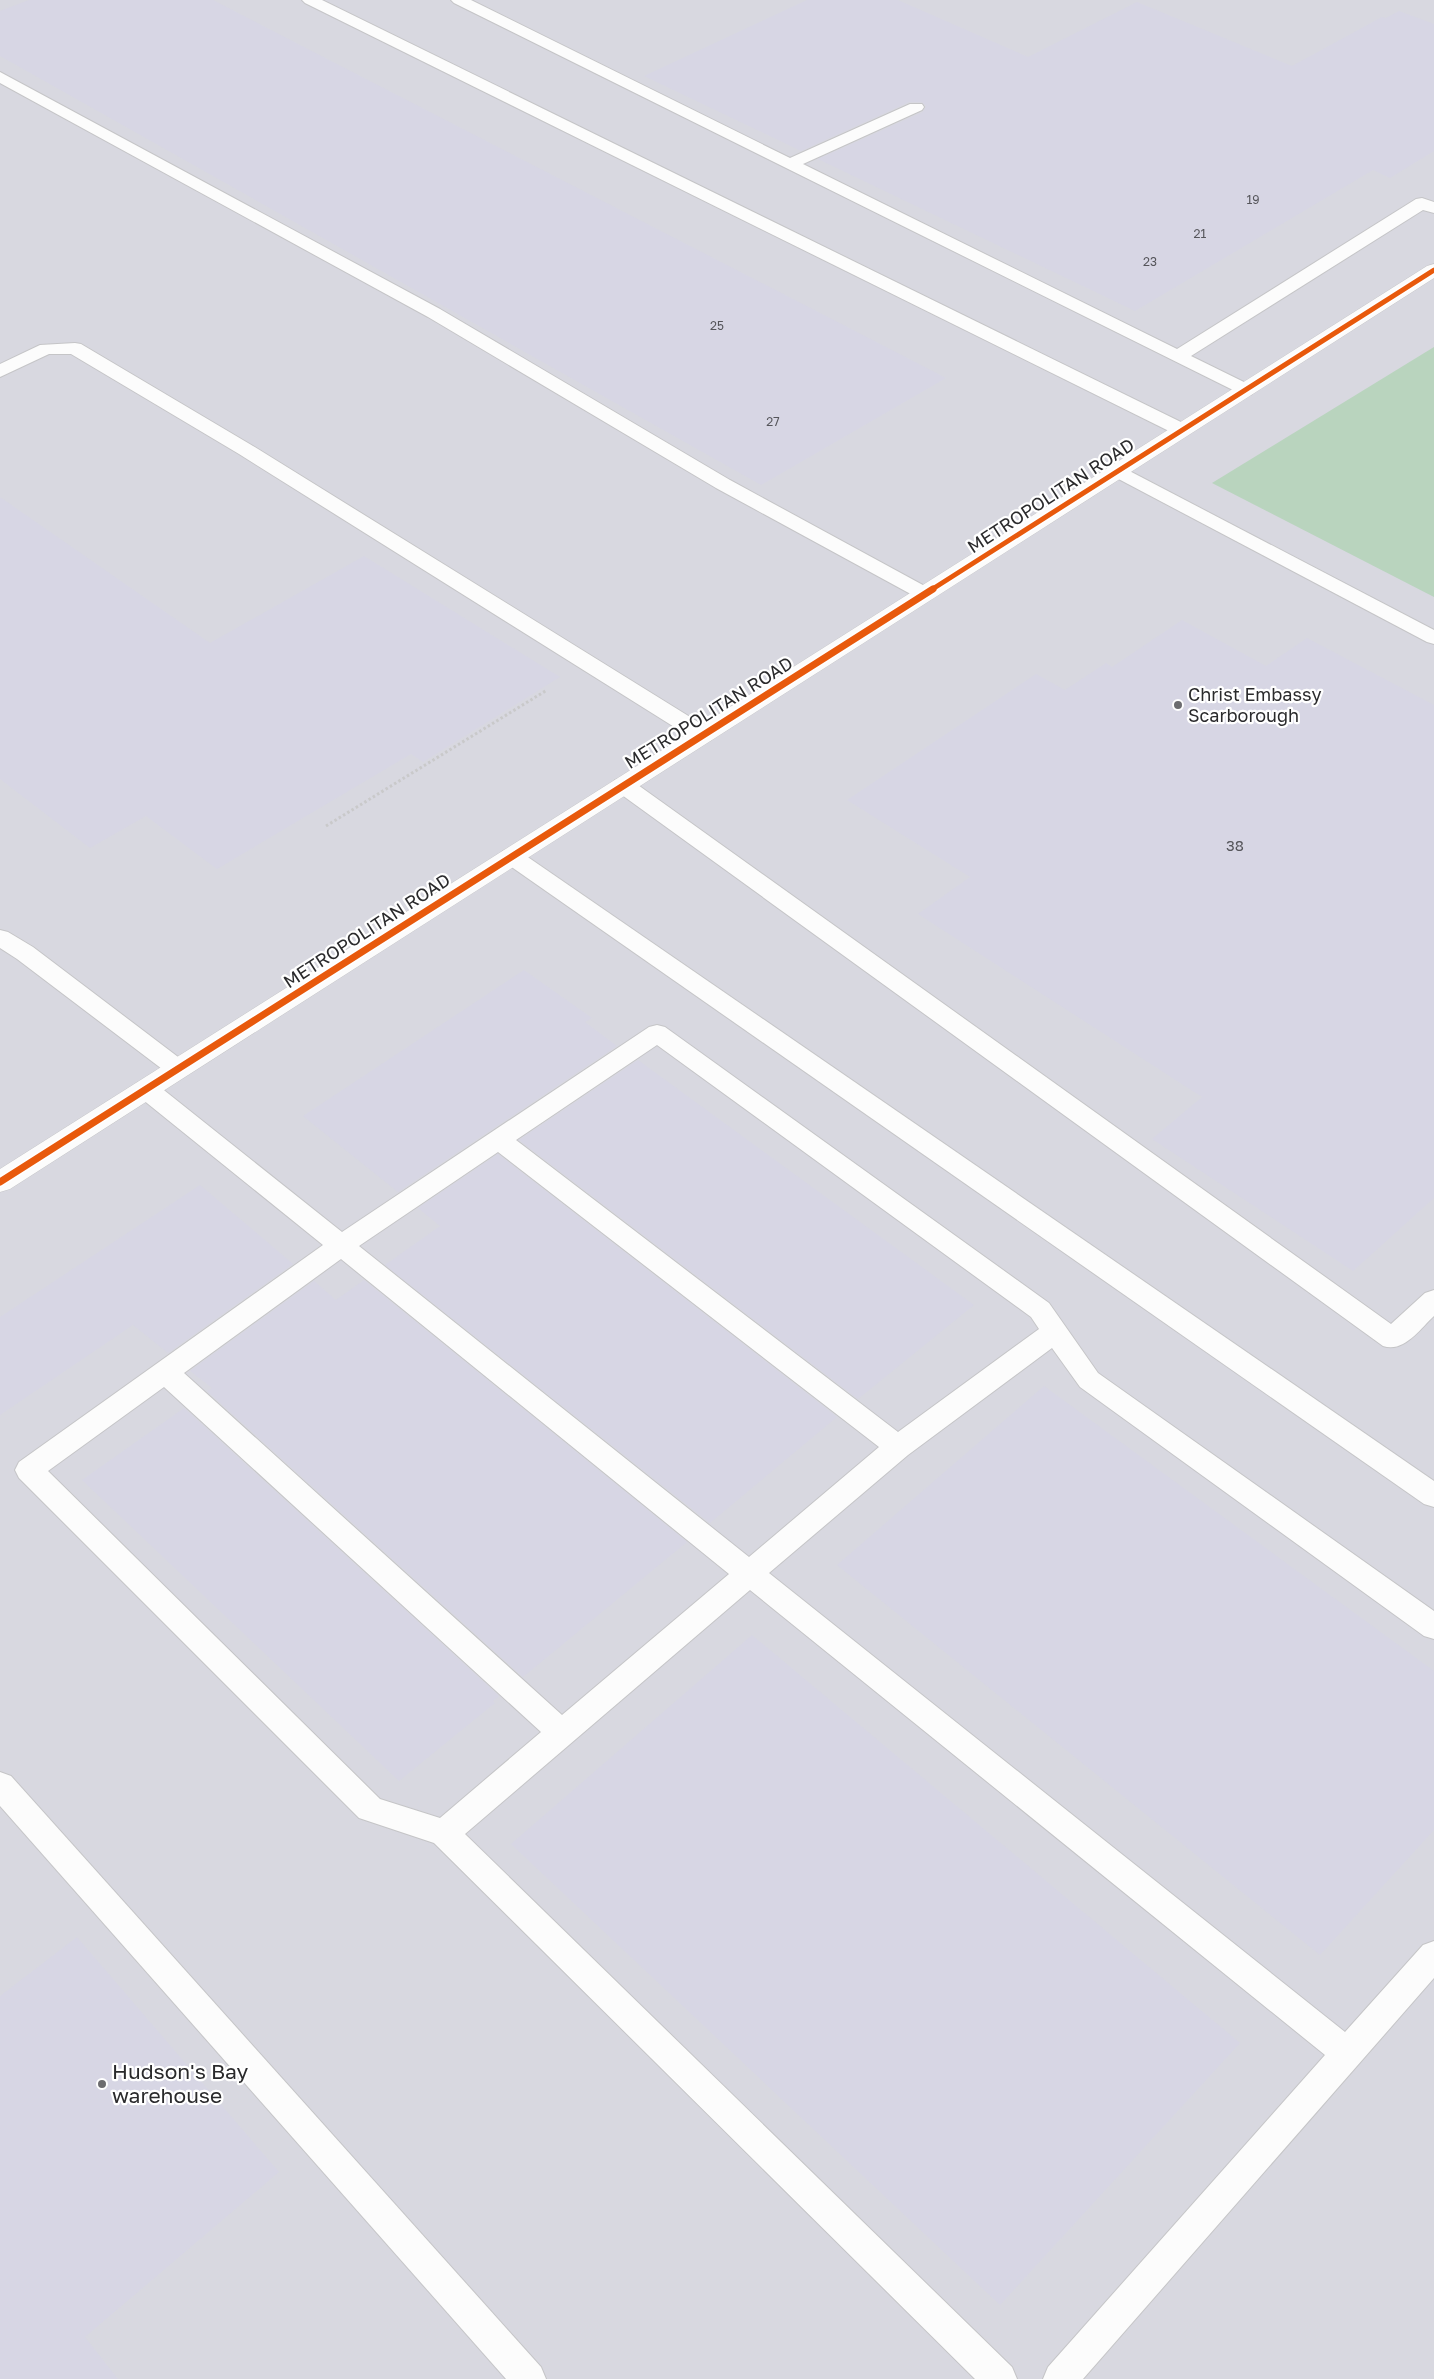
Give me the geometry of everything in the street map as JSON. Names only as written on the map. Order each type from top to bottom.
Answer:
[{"type":"street","name":"METROPOLITAN ROAD","points":[[0,1182],[1434,270]]},
{"type":"lane","points":[[310,0],[1182,430]]},
{"type":"lane","points":[[459,0],[1245,390]]},
{"type":"lane","points":[[0,77],[434,313],[723,484],[925,594]]},
{"type":"lane","points":[[790,164],[916,107]]},
{"type":"lane","points":[[1178,356],[1422,203],[1434,208]]},
{"type":"lane","points":[[0,371],[46,349],[75,348],[246,450],[703,735]]},
{"type":"lane","points":[[1118,471],[1434,638]]},
{"type":"lane","points":[[623,785],[1392,1339],[1434,1300]]},
{"type":"lane","points":[[512,856],[1434,1496]]},
{"type":"lane","points":[[0,938],[25,953],[178,1069]]},
{"type":"lane","points":[[1000,2379],[444,1833],[370,1809],[29,1470],[342,1245],[657,1033],[1040,1310],[1089,1380],[1434,1627]]},
{"type":"lane","points":[[146,1089],[1348,2054]]},
{"type":"lane","points":[[498,1140],[898,1447]]},
{"type":"lane","points":[[444,1833],[898,1447],[1055,1332]]},
{"type":"lane","points":[[166,1372],[562,1733]]},
{"type":"lane","points":[[0,1785],[529,2379]]},
{"type":"lane","points":[[1060,2379],[1434,1955]]},
{"type":"path","points":[[326,826],[589,664]]},
{"type":"shaded area","points":[[0,0],[1434,0],[1434,2379],[0,2379]]},
{"type":"green space","points":[[1434,347],[1434,597],[1212,483]]},
{"type":"building","points":[[29,0],[213,0],[946,378],[761,485],[0,56],[0,11]]},
{"type":"building","points":[[807,0],[898,0],[1028,57],[1137,2],[1292,66],[1382,17],[1386,18],[1399,11],[1434,24],[1434,151],[1390,178],[1373,170],[1135,311],[818,159],[923,112],[926,106],[922,102],[909,102],[801,151],[644,76]]},
{"type":"building","points":[[0,497],[210,643],[364,556],[560,677],[423,762],[411,754],[217,869],[146,816],[90,848],[0,779]]},
{"type":"building","points":[[1182,620],[1266,666],[1307,638],[1434,705],[1434,1198],[1353,1271],[1152,1139],[1202,1097],[918,914],[970,877],[847,800],[1036,674],[1065,690],[1106,663],[1112,667]]},
{"type":"building","points":[[524,970],[592,1018],[585,1022],[617,1046],[398,1192],[303,1116]]},
{"type":"building","points":[[638,1060],[974,1305],[858,1399],[519,1140]]},
{"type":"building","points":[[498,1154],[837,1417],[710,1523],[385,1265],[440,1226],[418,1208]]},
{"type":"building","points":[[200,1185],[293,1264],[168,1353],[133,1325],[0,1415],[0,1317]]},
{"type":"building","points":[[364,1280],[687,1542],[523,1677],[207,1391],[212,1388],[190,1371],[314,1281],[336,1300]]},
{"type":"building","points":[[1044,1386],[1434,1671],[1434,1830],[1320,1955],[837,1565]]},
{"type":"building","points":[[184,1408],[499,1696],[493,1701],[495,1703],[399,1781],[82,1480]]},
{"type":"building","points":[[752,1635],[1240,2043],[1000,2305],[511,1844]]},
{"type":"building","name":"Hudson's Bay warehouse","points":[[77,1937],[279,2172],[85,2337],[118,2379],[0,2379],[0,1996]]},
{"type":"cycle path","points":[[0,1182],[1434,270]]},
{"type":"place","name":"Christ Embassy Scarborough","points":[[1178,705]]},
{"type":"place","name":"Hudson's Bay warehouse","points":[[102,2084]]}]
